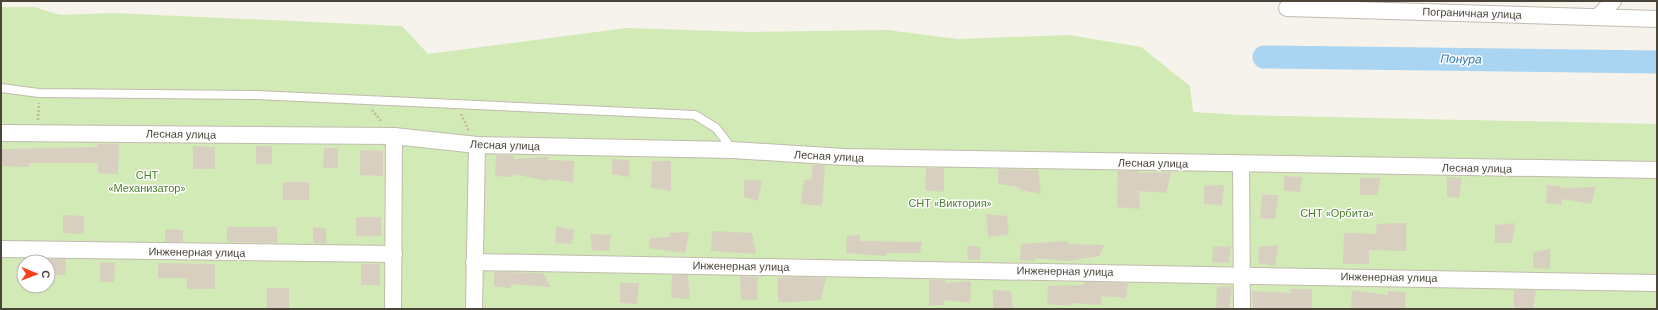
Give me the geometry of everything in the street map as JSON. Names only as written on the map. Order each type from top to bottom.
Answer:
[{"type":"street","points":[[1598,17],[1613,1]]},
{"type":"street","name":"Пограничная улица","points":[[1289,3],[1657,19]]},
{"type":"street","name":"Лесная улица","points":[[1,133],[38,132],[394,136],[477,145],[733,150],[844,157],[1241,165],[1657,170]]},
{"type":"street","points":[[393,309],[394,136]]},
{"type":"street","points":[[474,309],[477,145]]},
{"type":"street","points":[[1241,165],[1242,309]]},
{"type":"street","name":"Инженерная улица","points":[[1,249],[394,254]]},
{"type":"street","name":"Инженерная улица","points":[[474,262],[1242,274],[1657,283]]},
{"type":"lane","points":[[1,88],[39,93],[256,95],[695,115],[716,128],[733,150]]},
{"type":"path","points":[[38,132],[39,93]]},
{"type":"path","points":[[364,100],[394,136]]},
{"type":"path","points":[[456,104],[477,145]]},
{"type":"green space","points":[[1,7],[34,7],[60,15],[112,13],[402,26],[428,54],[627,28],[748,32],[887,30],[958,39],[1069,35],[1141,47],[1190,86],[1193,112],[1241,115],[1657,124],[1657,309],[1,309]]},
{"type":"building","points":[[98,144],[119,144],[118,174],[98,173],[98,163],[29,163],[29,167],[1,166],[1,149],[98,147]]},
{"type":"building","points":[[193,146],[215,147],[215,169],[193,169]]},
{"type":"building","points":[[256,146],[272,146],[272,164],[256,164]]},
{"type":"building","points":[[324,148],[338,148],[338,168],[323,168]]},
{"type":"building","points":[[360,150],[383,151],[383,176],[360,175]]},
{"type":"building","points":[[496,155],[514,156],[514,159],[548,157],[548,160],[574,161],[573,182],[547,179],[547,181],[513,174],[512,177],[495,176]]},
{"type":"building","points":[[612,159],[630,160],[629,177],[612,174]]},
{"type":"building","points":[[652,161],[671,161],[671,191],[651,188]]},
{"type":"building","points":[[812,165],[825,165],[822,206],[801,204],[804,180],[812,179]]},
{"type":"building","points":[[926,168],[944,168],[944,192],[925,190]]},
{"type":"building","points":[[998,169],[1038,170],[1041,194],[1020,190],[1019,187],[998,184]]},
{"type":"building","points":[[1118,171],[1139,171],[1139,173],[1171,172],[1166,193],[1139,191],[1140,209],[1117,207]]},
{"type":"building","points":[[1284,176],[1302,177],[1300,192],[1284,191]]},
{"type":"building","points":[[1447,177],[1462,178],[1459,198],[1447,197]]},
{"type":"building","points":[[1360,178],[1381,178],[1377,195],[1360,195]]},
{"type":"building","points":[[744,180],[762,180],[758,201],[744,197]]},
{"type":"building","points":[[283,182],[309,182],[309,200],[283,200]]},
{"type":"building","points":[[1224,185],[1222,205],[1204,204],[1204,186]]},
{"type":"building","points":[[1547,185],[1560,186],[1560,188],[1596,187],[1591,204],[1561,199],[1562,205],[1546,203]]},
{"type":"building","points":[[1262,195],[1278,195],[1275,219],[1260,218]]},
{"type":"building","points":[[986,214],[1007,216],[1009,234],[988,237]]},
{"type":"building","points":[[63,215],[84,216],[84,234],[63,233]]},
{"type":"building","points":[[356,217],[381,217],[381,236],[356,236]]},
{"type":"building","points":[[1406,223],[1406,251],[1369,250],[1369,264],[1343,264],[1344,233],[1377,234],[1376,224]]},
{"type":"building","points":[[1515,223],[1512,243],[1495,243],[1495,225]]},
{"type":"building","points":[[556,226],[574,230],[572,244],[555,243]]},
{"type":"building","points":[[227,227],[277,227],[277,243],[227,242]]},
{"type":"building","points":[[313,227],[326,228],[326,244],[313,243]]},
{"type":"building","points":[[165,229],[183,230],[183,242],[165,242]]},
{"type":"building","points":[[712,231],[752,233],[756,254],[711,251]]},
{"type":"building","points":[[689,232],[685,253],[649,248],[650,238],[670,237],[670,233]]},
{"type":"building","points":[[590,234],[611,235],[609,251],[592,250]]},
{"type":"building","points":[[860,235],[860,241],[922,242],[920,253],[886,253],[886,256],[846,253],[847,236]]},
{"type":"building","points":[[1068,241],[1068,244],[1104,245],[1099,256],[1068,261],[1035,258],[1035,261],[1020,260],[1021,244]]},
{"type":"building","points":[[1278,245],[1275,266],[1259,263],[1258,247]]},
{"type":"building","points":[[967,246],[981,247],[980,260],[968,259]]},
{"type":"building","points":[[1231,246],[1229,263],[1212,262],[1213,247]]},
{"type":"building","points":[[1550,249],[1550,269],[1533,268],[1533,252]]},
{"type":"building","points":[[56,259],[66,259],[65,275],[56,275]]},
{"type":"building","points":[[100,262],[115,263],[114,282],[100,282]]},
{"type":"building","points":[[158,263],[215,264],[215,289],[187,289],[187,278],[158,278]]},
{"type":"building","points":[[361,264],[380,264],[380,285],[361,285]]},
{"type":"building","points":[[494,272],[543,273],[551,287],[511,284],[511,288],[494,286]]},
{"type":"building","points":[[672,275],[688,275],[690,299],[671,298]]},
{"type":"building","points":[[740,276],[758,277],[757,300],[741,300]]},
{"type":"building","points":[[778,278],[826,278],[821,300],[778,302]]},
{"type":"building","points":[[929,280],[945,280],[945,283],[971,281],[970,303],[944,300],[944,305],[929,306]]},
{"type":"building","points":[[1085,282],[1128,283],[1126,298],[1102,296],[1101,305],[1071,303],[1071,306],[1047,304],[1048,286],[1084,285]]},
{"type":"building","points":[[620,283],[639,283],[637,304],[620,303]]},
{"type":"building","points":[[1232,286],[1229,309],[1216,309],[1217,287]]},
{"type":"building","points":[[267,288],[289,288],[289,309],[267,309]]},
{"type":"building","points":[[1290,289],[1312,289],[1312,309],[1253,309],[1252,291],[1291,293]]},
{"type":"building","points":[[993,290],[1011,291],[1013,309],[993,309]]},
{"type":"building","points":[[1352,290],[1388,295],[1388,291],[1405,292],[1405,309],[1351,309]]},
{"type":"building","points":[[1514,290],[1536,290],[1533,309],[1514,307]]},
{"type":"waterway","name":"Понура","points":[[1264,57],[1657,62]]},
{"type":"park label","name":"СНТ «Механизатор»","points":[[147,181]]},
{"type":"park label","name":"СНТ «Виктория»","points":[[950,203]]},
{"type":"park label","name":"СНТ «Орбита»","points":[[1337,213]]}]
